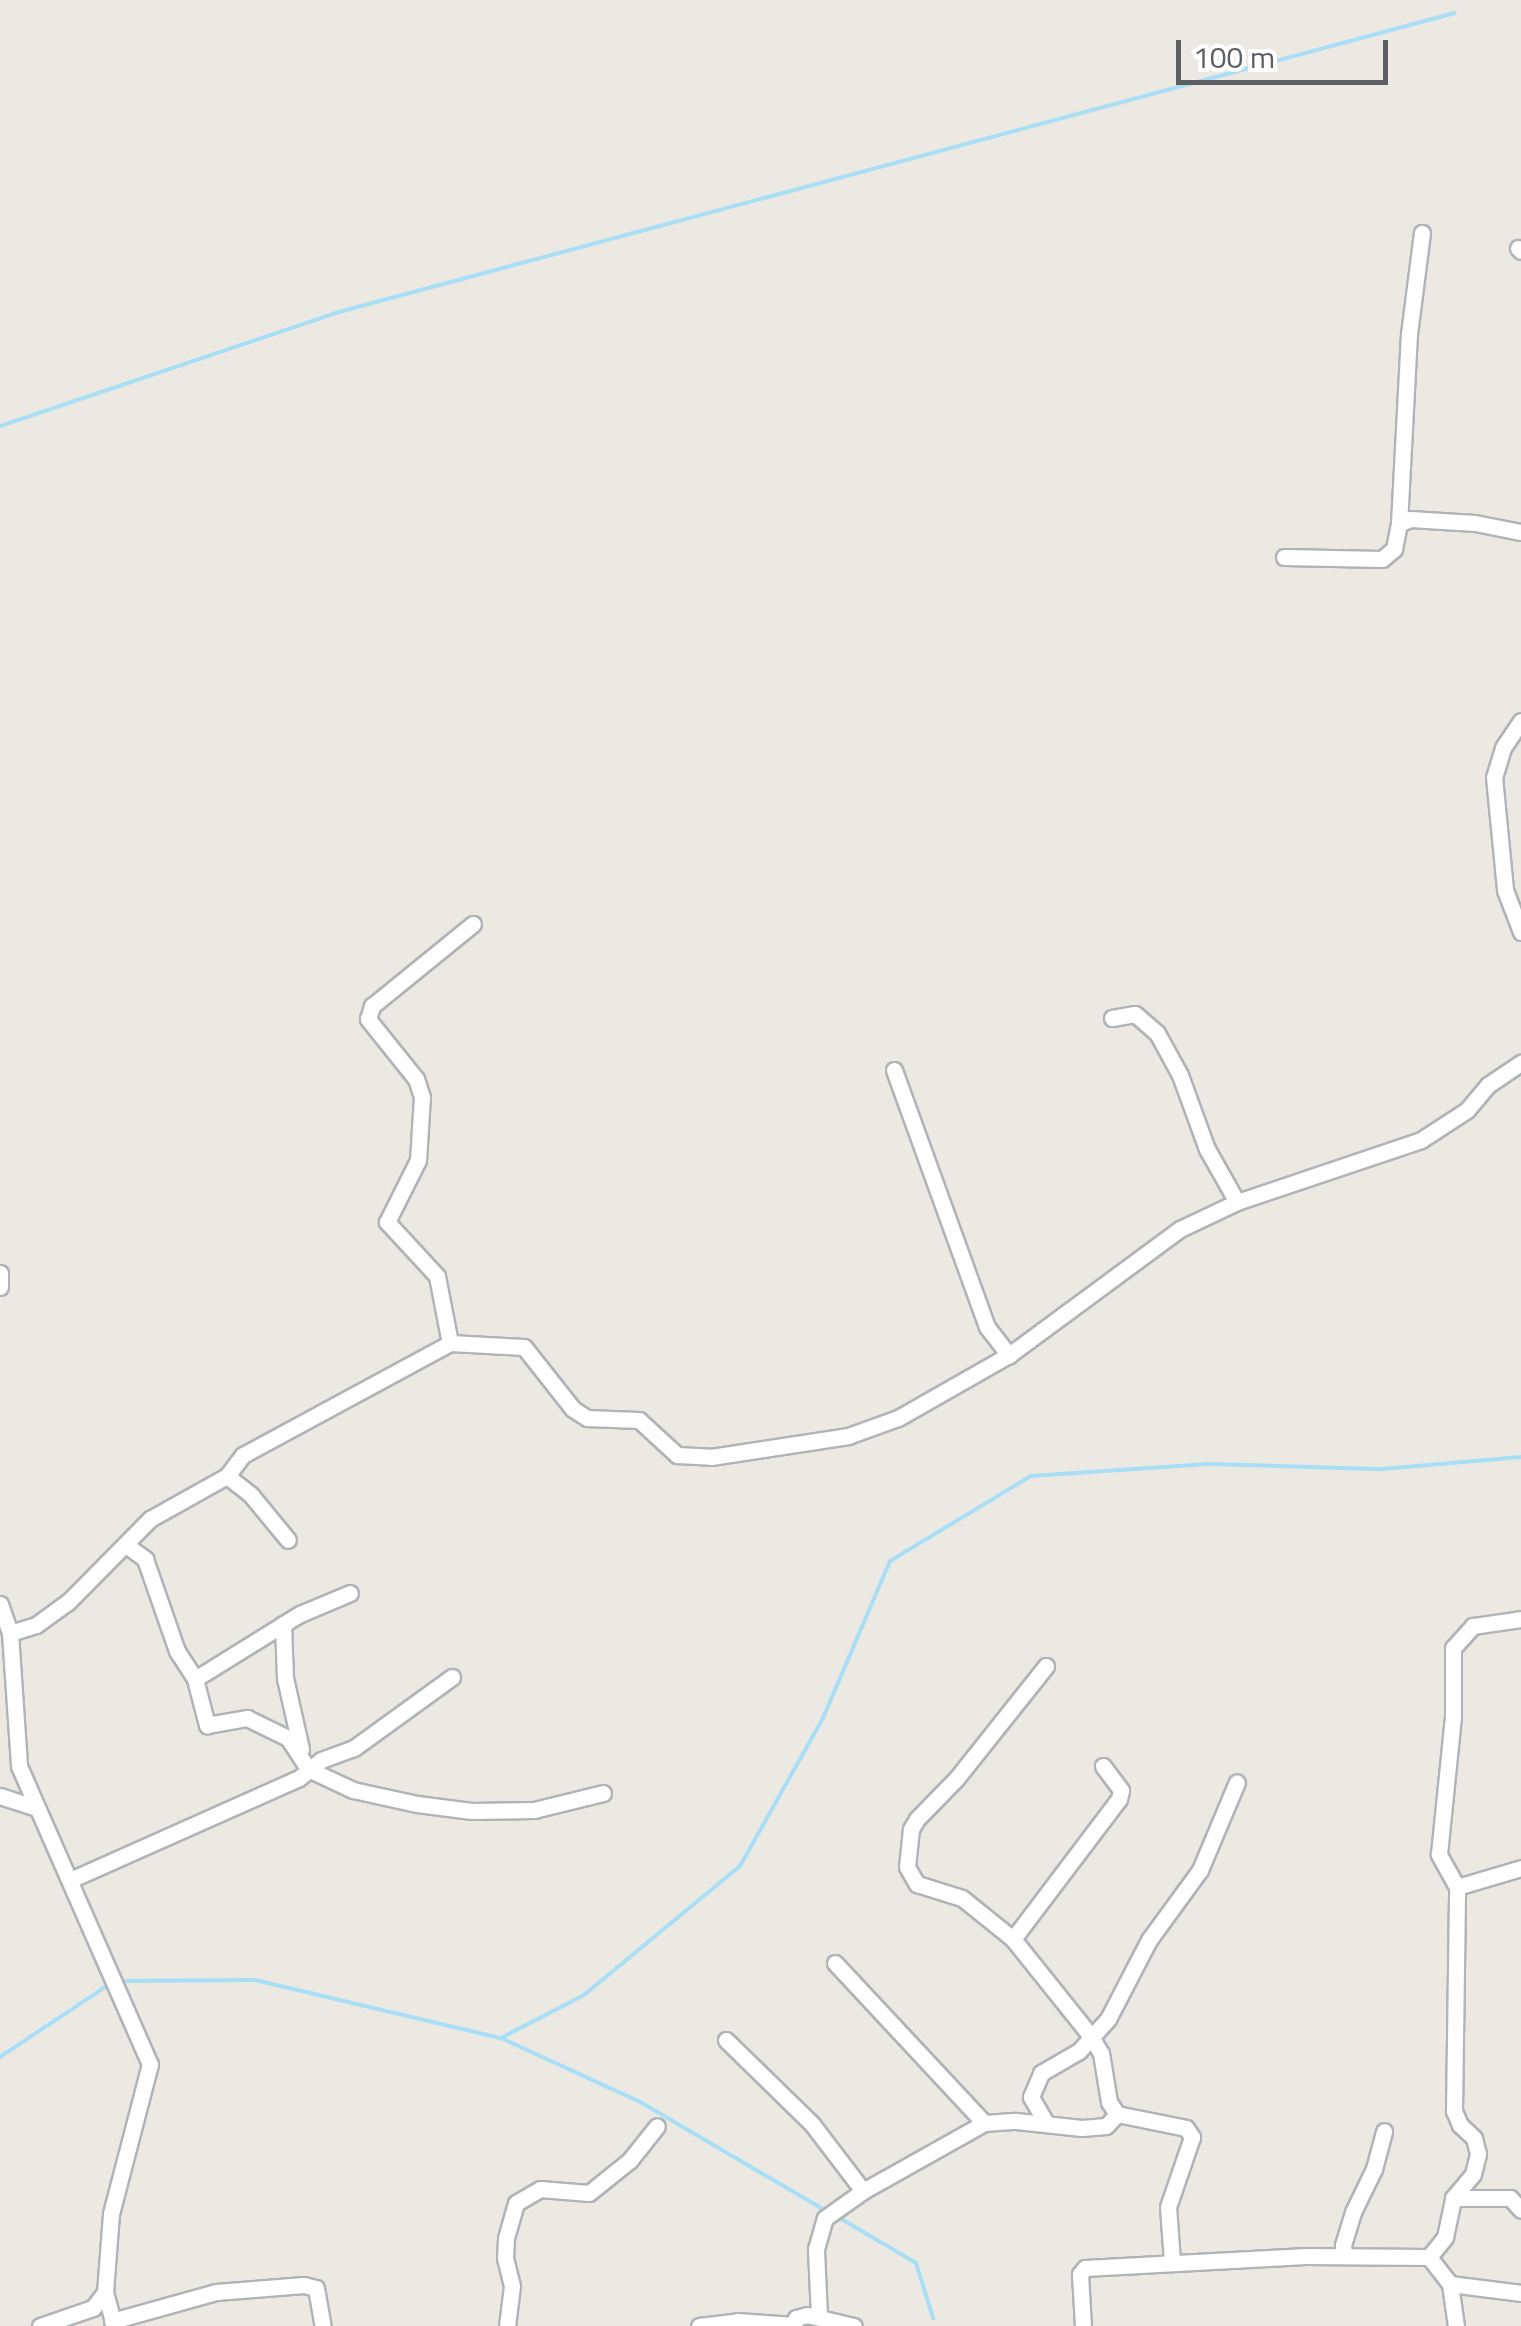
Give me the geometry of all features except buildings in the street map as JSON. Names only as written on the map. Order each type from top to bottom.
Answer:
[{"type":"street","points":[[1284,557],[1382,560],[1394,549],[1399,524],[1409,334],[1422,233]]},
{"type":"street","points":[[1399,524],[1439,519],[1521,532]]},
{"type":"street","points":[[1521,721],[1503,748],[1494,777],[1505,890],[1521,932]]},
{"type":"street","points":[[450,1343],[437,1276],[387,1222],[418,1160],[422,1097],[416,1079],[368,1019],[372,1006],[473,924]]},
{"type":"street","points":[[1112,1018],[1135,1014],[1157,1034],[1180,1075],[1216,1168],[1237,1202]]},
{"type":"street","points":[[10,1633],[36,1625],[68,1602],[150,1519],[227,1476],[243,1455],[450,1343],[524,1346],[573,1410],[588,1418],[639,1420],[677,1455],[690,1458],[848,1436],[898,1418],[1009,1355],[1180,1229],[1237,1202],[1421,1140],[1467,1110],[1488,1085],[1521,1062]]},
{"type":"street","points":[[894,1070],[987,1327],[1009,1355]]},
{"type":"street","points":[[0,1273],[0,1287]]},
{"type":"street","points":[[227,1476],[252,1495],[288,1540]]},
{"type":"street","points":[[126,1545],[145,1559],[177,1650],[195,1679],[207,1725],[247,1718],[280,1731],[306,1763],[353,1790],[472,1811],[534,1810],[602,1793]]},
{"type":"street","points":[[195,1679],[282,1624],[350,1594]]},
{"type":"street","points":[[0,1604],[10,1633],[18,1766],[150,2064],[111,2214],[105,2292],[113,2323],[216,2292],[304,2285],[316,2288],[323,2326]]},
{"type":"street","points":[[1429,2258],[1445,2237],[1453,2198],[1473,2174],[1478,2154],[1474,2138],[1460,2125],[1454,2111],[1457,1887],[1439,1854],[1453,1717],[1453,1648],[1473,1626],[1521,1619]]},
{"type":"street","points":[[282,1624],[285,1678],[306,1763]]},
{"type":"street","points":[[1046,1666],[911,1829],[910,1878],[962,1898],[1013,1939],[1101,2053],[1109,2102],[1117,2114],[1186,2128],[1192,2137],[1168,2207],[1172,2260]]},
{"type":"street","points":[[70,1880],[190,1830],[306,1763],[354,1748],[452,1677]]},
{"type":"street","points":[[1013,1939],[1120,1798],[1120,1790],[1103,1766]]},
{"type":"street","points":[[1046,2123],[1032,2097],[1041,2072],[1079,2051],[1108,2018],[1149,1940],[1200,1870],[1237,1782]]},
{"type":"street","points":[[0,1796],[33,1807]]},
{"type":"street","points":[[1457,1887],[1521,1868]]},
{"type":"street","points":[[836,1963],[984,2124]]},
{"type":"street","points":[[726,2040],[812,2124],[862,2191]]},
{"type":"street","points":[[819,2316],[816,2249],[825,2218],[862,2191],[984,2124],[1106,2126],[1117,2114]]},
{"type":"street","points":[[507,2326],[512,2286],[504,2258],[516,2203],[540,2189],[588,2194],[630,2160],[657,2126]]},
{"type":"street","points":[[1344,2256],[1343,2244],[1374,2169],[1384,2131]]},
{"type":"street","points":[[1453,2198],[1510,2198],[1521,2210]]},
{"type":"street","points":[[1083,2322],[1080,2274],[1085,2268],[1172,2260],[1344,2256],[1429,2258],[1450,2284],[1456,2326]]},
{"type":"street","points":[[1450,2284],[1521,2294]]},
{"type":"street","points":[[40,2326],[94,2308],[105,2292]]},
{"type":"street","points":[[699,2326],[737,2320],[794,2325],[801,2316],[819,2316],[854,2326]]},
{"type":"waterway","points":[[0,426],[335,313],[1455,13]]},
{"type":"waterway","points":[[119,1981],[255,1980],[501,2038],[584,1995],[740,1866],[823,1718],[890,1561],[1031,1476],[1209,1464],[1382,1469],[1521,1457]]},
{"type":"waterway","points":[[0,2057],[110,1984]]},
{"type":"waterway","points":[[501,2038],[642,2103],[828,2212]]},
{"type":"waterway","points":[[836,2216],[916,2263],[933,2318]]}]
